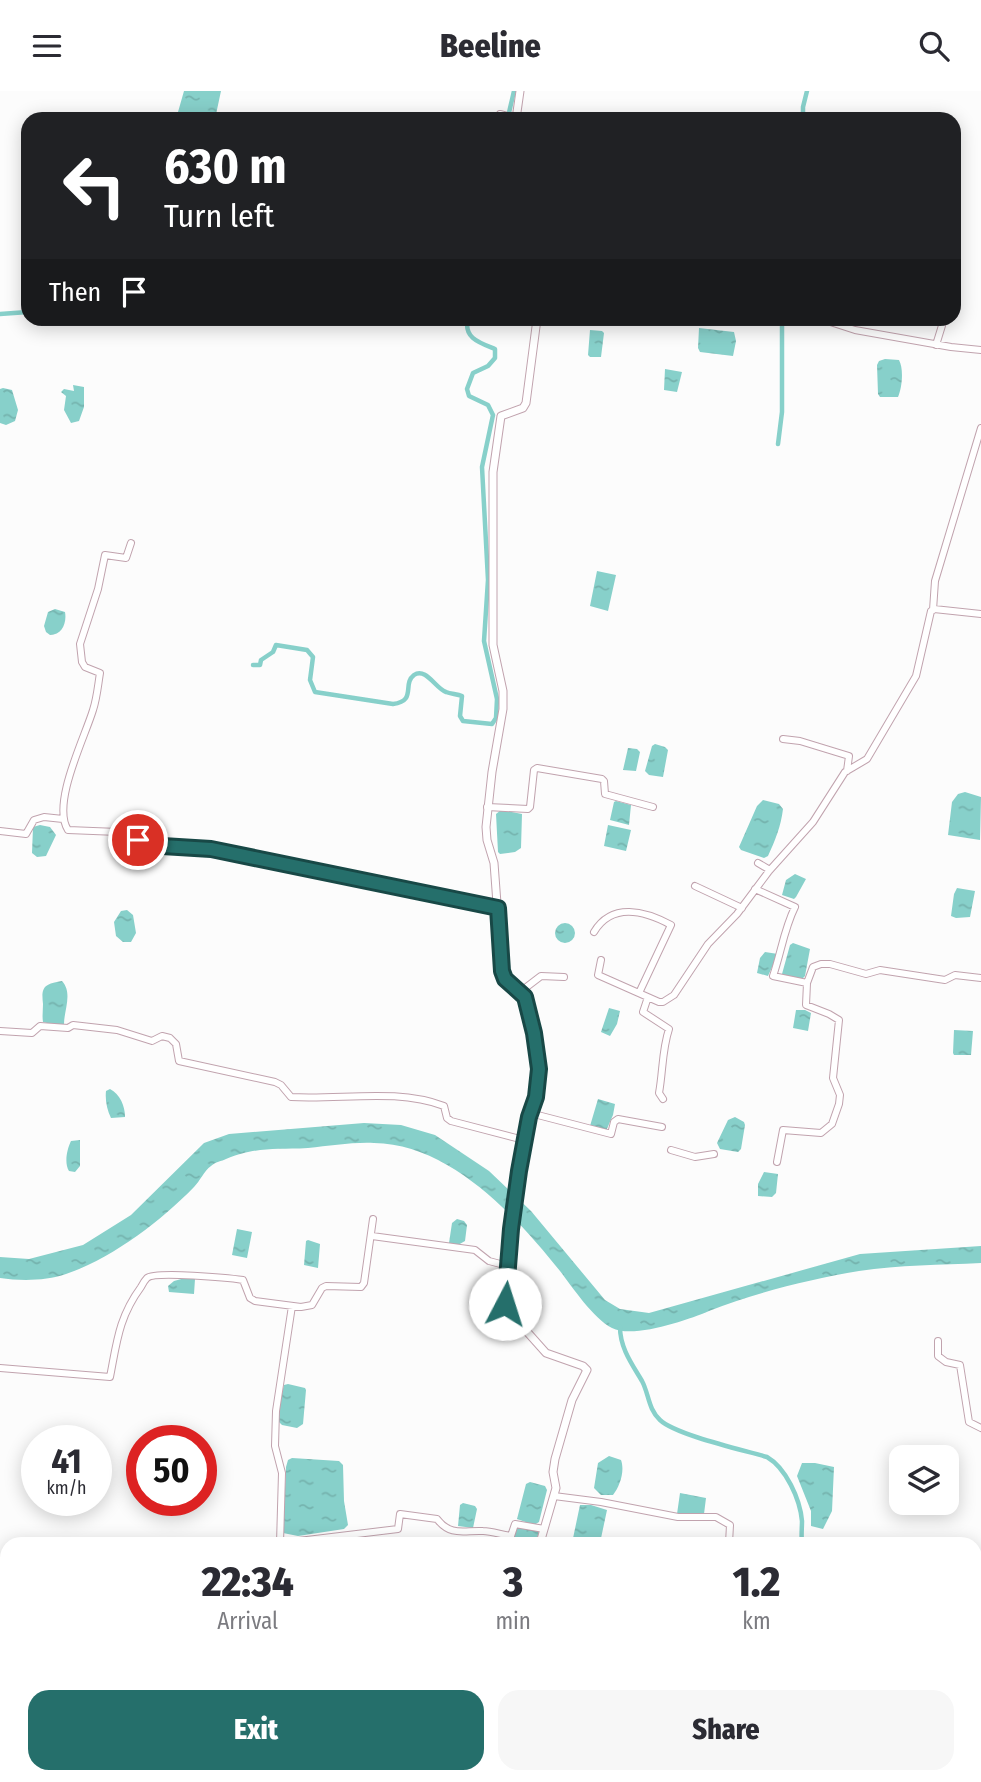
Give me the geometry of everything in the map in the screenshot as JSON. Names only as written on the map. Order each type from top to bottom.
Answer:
[{"type":"main road","points":[[516,112],[520,91]]},
{"type":"main road","points":[[536,326],[526,403],[523,408],[501,416],[493,473],[494,645],[503,704],[487,807],[487,834],[494,863],[502,971],[505,979],[525,997],[539,1069],[536,1097],[524,1140],[504,1299],[508,1312],[527,1329],[546,1353],[583,1366],[587,1370],[572,1399],[555,1459],[554,1496],[542,1537]]},
{"type":"street","points":[[842,326],[936,345],[981,350]]},
{"type":"street","points":[[936,345],[942,326]]},
{"type":"street","points":[[846,771],[867,759],[911,687],[933,610],[935,581],[981,428]]},
{"type":"street","points":[[131,543],[126,558],[105,555],[98,589],[80,644],[85,667],[100,673],[94,707],[65,794],[63,819],[68,830],[118,832],[130,841],[138,840],[146,845],[211,849],[498,908]]},
{"type":"street","points":[[933,610],[981,614]]},
{"type":"street","points":[[601,960],[598,975],[663,1002],[674,995],[708,944],[742,908],[770,870],[813,822],[846,771],[849,756],[800,741],[783,739]]},
{"type":"street","points":[[487,807],[528,809],[534,770],[537,768],[601,779],[604,781],[605,794],[653,807]]},
{"type":"street","points":[[0,831],[26,834],[34,820],[44,817],[63,819]]},
{"type":"street","points":[[758,863],[770,870]]},
{"type":"street","points":[[695,886],[742,908]]},
{"type":"street","points":[[755,889],[795,907],[785,931],[783,949],[773,976],[807,983]]},
{"type":"street","points":[[594,933],[599,924],[609,918],[634,911],[655,916],[671,926],[639,993]]},
{"type":"street","points":[[777,1162],[783,1130],[821,1133],[832,1124],[839,1104],[840,1094],[834,1083],[833,1072],[839,1020],[806,1005],[807,983],[813,967],[825,964],[870,974],[880,970],[945,980],[955,975],[981,978]]},
{"type":"street","points":[[520,992],[541,975],[564,977]]},
{"type":"street","points":[[648,997],[642,1013],[669,1029],[664,1044],[659,1093],[663,1098]]},
{"type":"street","points":[[0,1031],[32,1033],[40,1026],[68,1028],[74,1025],[117,1030],[152,1041],[162,1036],[170,1038],[176,1044],[179,1061],[275,1082],[291,1097],[375,1095],[423,1101],[444,1106],[447,1118],[451,1121],[524,1140]]},
{"type":"street","points":[[530,1113],[611,1134],[614,1122],[618,1119],[662,1127]]},
{"type":"street","points":[[671,1150],[695,1157],[714,1154]]},
{"type":"street","points":[[0,1368],[110,1377],[127,1306],[147,1278],[153,1275],[243,1280],[250,1298],[255,1301],[307,1307],[312,1305],[321,1288],[326,1286],[362,1287],[373,1219]]},
{"type":"street","points":[[372,1237],[475,1250],[489,1261],[508,1266]]},
{"type":"street","points":[[281,1537],[282,1473],[275,1446],[276,1411],[292,1305]]},
{"type":"street","points":[[481,1323],[508,1329]]},
{"type":"street","points":[[938,1341],[938,1356],[946,1362],[960,1365],[969,1422],[981,1427]]},
{"type":"street","points":[[554,1496],[678,1517],[716,1517],[730,1525],[729,1537]]},
{"type":"street","points":[[331,1537],[398,1529],[400,1514],[437,1519],[443,1528],[468,1534],[480,1531],[511,1536],[515,1524],[544,1529]]},
{"type":"water","points":[[184,91],[221,91],[216,112],[178,112]]},
{"type":"water","points":[[699,328],[734,332],[736,341],[733,356],[700,352]]},
{"type":"water","points":[[590,330],[604,333],[601,357],[588,355]]},
{"type":"water","points":[[885,359],[899,360],[901,364],[902,379],[898,397],[880,397],[878,394],[877,365]]},
{"type":"water","points":[[665,369],[682,372],[677,392],[664,390]]},
{"type":"water","points":[[73,385],[84,387],[84,407],[79,421],[71,423],[64,410],[66,396],[61,392],[64,389],[74,391]]},
{"type":"water","points":[[0,389],[12,390],[18,410],[15,421],[6,425],[0,423]]},
{"type":"water","points":[[597,571],[616,575],[608,611],[590,606]]},
{"type":"water","points":[[55,609],[65,612],[65,620],[61,631],[50,635],[44,626],[48,612]]},
{"type":"water","points":[[655,744],[668,750],[663,777],[649,775],[645,771],[652,746]]},
{"type":"water","points":[[628,748],[640,752],[636,771],[623,770]]},
{"type":"water","points":[[965,792],[981,797],[980,840],[948,835],[952,802],[958,794]]},
{"type":"water","points":[[763,800],[779,804],[783,809],[775,839],[768,856],[764,858],[739,847],[757,806]]},
{"type":"water","points":[[616,801],[631,805],[629,825],[610,820]]},
{"type":"water","points":[[501,810],[522,814],[521,848],[515,852],[498,852],[496,814]]},
{"type":"water","points":[[608,825],[631,830],[626,851],[604,846]]},
{"type":"water","points":[[33,827],[50,827],[56,835],[46,856],[37,857],[32,853]]},
{"type":"water","points":[[795,874],[806,879],[794,899],[782,895],[786,880]]},
{"type":"water","points":[[957,888],[975,891],[970,917],[951,916]]},
{"type":"water","points":[[127,910],[133,915],[136,933],[131,942],[123,942],[116,936],[114,922],[121,911]]},
{"type":"water","points":[[565,923],[572,926],[575,933],[572,940],[565,943],[558,940],[555,933],[558,926]]},
{"type":"water","points":[[793,943],[810,949],[805,976],[802,979],[782,974],[790,945]]},
{"type":"water","points":[[765,952],[778,954],[768,976],[757,973],[760,958]]},
{"type":"water","points":[[62,981],[67,991],[64,1024],[43,1022],[43,990],[51,983]]},
{"type":"water","points":[[609,1008],[620,1011],[610,1036],[601,1032]]},
{"type":"water","points":[[796,1010],[811,1013],[808,1031],[793,1028]]},
{"type":"water","points":[[954,1030],[973,1031],[971,1055],[954,1055]]},
{"type":"water","points":[[110,1089],[121,1101],[125,1117],[111,1118],[106,1098],[106,1091]]},
{"type":"water","points":[[598,1099],[615,1104],[606,1131],[590,1126]]},
{"type":"water","points":[[735,1117],[745,1125],[741,1149],[738,1152],[720,1149],[717,1143],[728,1120]]},
{"type":"water","points":[[364,1123],[401,1125],[435,1135],[489,1171],[531,1211],[605,1300],[620,1309],[649,1313],[860,1254],[981,1246],[981,1263],[889,1267],[840,1274],[764,1293],[660,1327],[621,1331],[612,1328],[598,1317],[523,1228],[479,1187],[455,1169],[402,1147],[366,1143],[257,1150],[218,1162],[166,1213],[134,1238],[100,1259],[50,1278],[0,1278],[0,1257],[29,1259],[83,1245],[131,1215],[204,1143],[229,1134]]},
{"type":"water","points":[[80,1140],[80,1166],[75,1172],[69,1171],[67,1152],[71,1141]]},
{"type":"water","points":[[764,1172],[778,1174],[776,1193],[772,1197],[758,1196],[758,1184]]},
{"type":"water","points":[[457,1219],[467,1225],[465,1241],[458,1245],[449,1243],[452,1223]]},
{"type":"water","points":[[237,1229],[252,1232],[247,1258],[232,1255]]},
{"type":"water","points":[[308,1240],[320,1244],[318,1268],[304,1265]]},
{"type":"water","points":[[499,1277],[503,1281],[497,1303],[482,1300],[486,1278]]},
{"type":"water","points":[[185,1278],[195,1279],[194,1294],[169,1292],[168,1286]]},
{"type":"water","points":[[284,1385],[306,1390],[303,1424],[297,1428],[282,1425],[278,1421]]},
{"type":"water","points":[[609,1456],[621,1460],[621,1478],[613,1495],[601,1495],[594,1488],[598,1463]]},
{"type":"water","points":[[288,1460],[339,1461],[343,1465],[348,1525],[344,1529],[298,1536],[283,1533],[286,1467]]},
{"type":"water","points":[[802,1463],[834,1467],[832,1511],[823,1529],[811,1526],[811,1511],[797,1476]]},
{"type":"water","points":[[530,1482],[545,1486],[547,1490],[539,1522],[534,1525],[517,1519],[526,1484]]},
{"type":"water","points":[[680,1493],[706,1498],[704,1514],[677,1514]]},
{"type":"water","points":[[463,1503],[477,1509],[473,1528],[458,1526],[460,1505]]},
{"type":"water","points":[[580,1505],[607,1510],[601,1537],[573,1537]]},
{"type":"water","points":[[516,1528],[539,1531],[538,1537],[515,1537]]},
{"type":"waterway","points":[[509,112],[514,91]]},
{"type":"waterway","points":[[803,112],[807,91]]},
{"type":"waterway","points":[[0,314],[21,312]]},
{"type":"waterway","points":[[253,665],[260,665],[261,660],[273,652],[276,645],[307,650],[313,657],[310,680],[315,692],[393,704],[405,699],[414,675],[423,674],[442,690],[462,696],[460,716],[463,721],[492,724],[496,718],[497,699],[484,641],[488,580],[482,467],[493,415],[488,405],[469,396],[467,389],[473,373],[488,366],[495,358],[495,349],[474,339],[467,326]]},
{"type":"waterway","points":[[778,444],[782,412],[782,326]]},
{"type":"waterway","points":[[620,1327],[624,1349],[642,1381],[653,1411],[660,1420],[680,1431],[767,1457],[774,1462],[786,1476],[798,1503],[802,1537]]},
{"type":"route","points":[[138,840],[146,845],[211,849],[498,908],[502,971],[505,979],[525,997],[539,1069],[536,1097],[529,1117],[519,1171],[505,1304]]}]
